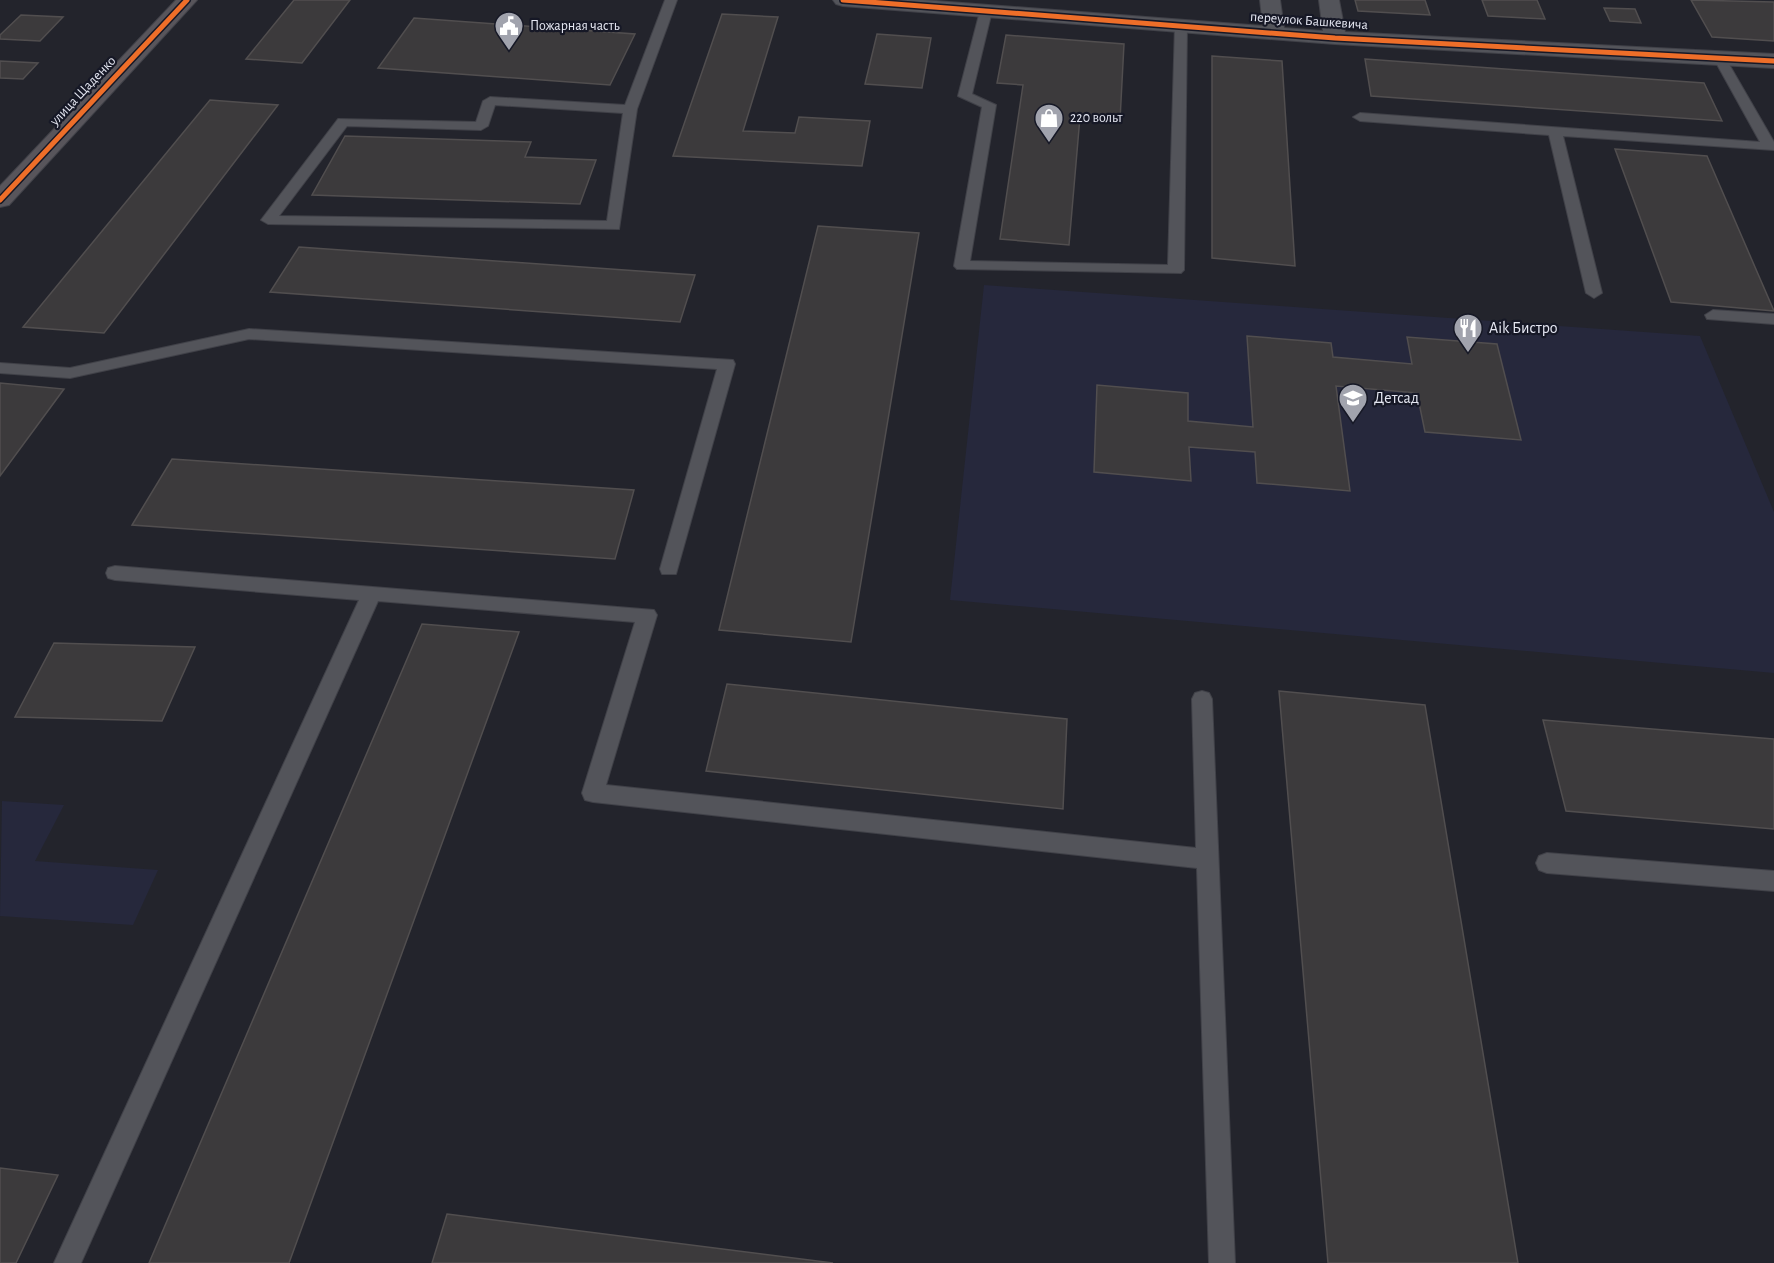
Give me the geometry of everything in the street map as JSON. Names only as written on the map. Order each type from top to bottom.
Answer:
[{"type":"street","name":"улица Щаденко","points":[[0,200],[187,0]]},
{"type":"street","name":"переулок Башкевича","points":[[843,0],[1335,38],[1774,62]]},
{"type":"street","points":[[1270,0],[1274,33]]},
{"type":"street","points":[[1329,0],[1335,38]]},
{"type":"lane","points":[[630,109],[490,101],[481,126],[343,122],[268,220],[614,226],[630,109],[671,0]]},
{"type":"lane","points":[[986,11],[965,96],[989,105],[962,266],[1176,270],[1181,26]]},
{"type":"lane","points":[[1360,117],[1770,147],[1720,58]]},
{"type":"lane","points":[[1555,131],[1594,293]]},
{"type":"lane","points":[[1713,315],[1774,319]]},
{"type":"lane","points":[[0,368],[70,373],[249,334],[727,364],[669,569]]},
{"type":"lane","points":[[115,573],[647,615],[593,793],[1208,859]]},
{"type":"lane","points":[[67,1263],[372,593]]},
{"type":"lane","points":[[1202,699],[1222,1263]]},
{"type":"lane","points":[[1547,863],[1774,881]]},
{"type":"shaded area","name":"Детсад","points":[[984,285],[1700,336],[1774,512],[1774,673],[950,600]]},
{"type":"shaded area","points":[[2,801],[64,805],[35,861],[158,870],[133,925],[0,916]]},
{"type":"building","points":[[294,0],[350,0],[302,63],[246,59]]},
{"type":"building","points":[[1355,0],[1425,0],[1430,15],[1358,11]]},
{"type":"building","points":[[1482,0],[1537,0],[1545,19],[1488,16]]},
{"type":"building","points":[[1691,0],[1774,2],[1774,41],[1712,37]]},
{"type":"building","points":[[1604,8],[1635,9],[1641,23],[1610,21]]},
{"type":"building","points":[[722,14],[778,17],[743,131],[795,133],[799,117],[870,121],[862,166],[673,156]]},
{"type":"building","points":[[21,15],[63,17],[40,41],[0,39],[0,35]]},
{"type":"building","name":"Пожарная часть","points":[[414,18],[635,34],[610,85],[378,68]]},
{"type":"building","points":[[877,34],[931,38],[922,88],[865,84]]},
{"type":"building","points":[[1006,35],[1124,44],[1120,120],[1080,117],[1069,245],[1000,239],[1023,85],[997,83]]},
{"type":"building","points":[[1212,56],[1282,61],[1295,266],[1212,258]]},
{"type":"building","points":[[1365,59],[1704,83],[1722,121],[1371,96]]},
{"type":"building","points":[[0,61],[38,63],[23,79],[0,78]]},
{"type":"building","points":[[210,100],[278,105],[104,333],[23,327]]},
{"type":"building","points":[[345,136],[531,142],[525,157],[596,160],[580,204],[312,195]]},
{"type":"building","points":[[1615,149],[1707,156],[1774,311],[1671,302]]},
{"type":"building","points":[[818,226],[919,233],[851,642],[719,630]]},
{"type":"building","points":[[299,247],[695,275],[680,322],[270,292]]},
{"type":"building","points":[[1247,336],[1331,343],[1333,357],[1412,364],[1407,337],[1497,344],[1521,440],[1425,432],[1417,393],[1336,386],[1350,491],[1257,483],[1255,452],[1189,447],[1191,481],[1094,472],[1097,385],[1188,393],[1188,421],[1253,427]]},
{"type":"building","points":[[0,383],[64,389],[0,476]]},
{"type":"building","points":[[172,459],[634,490],[615,559],[132,525]]},
{"type":"building","points":[[422,624],[519,632],[289,1263],[149,1263]]},
{"type":"building","points":[[54,643],[195,647],[162,721],[15,717]]},
{"type":"building","points":[[727,684],[1067,719],[1063,809],[706,771]]},
{"type":"building","points":[[1279,691],[1425,705],[1518,1263],[1328,1263]]},
{"type":"building","points":[[1543,720],[1774,739],[1774,829],[1566,811]]},
{"type":"building","points":[[0,1168],[58,1175],[16,1263],[0,1263]]},
{"type":"building","points":[[447,1214],[833,1263],[432,1263]]},
{"type":"cycle path","points":[[0,200],[187,0]]},
{"type":"cycle path","points":[[843,0],[1335,38],[1774,61]]},
{"type":"place","name":"Пожарная часть","points":[[509,52]]},
{"type":"place","name":"220 вольт","points":[[1049,144]]},
{"type":"place","name":"Aik Бистро","points":[[1468,354]]},
{"type":"place","name":"Детсад","points":[[1353,424]]}]
